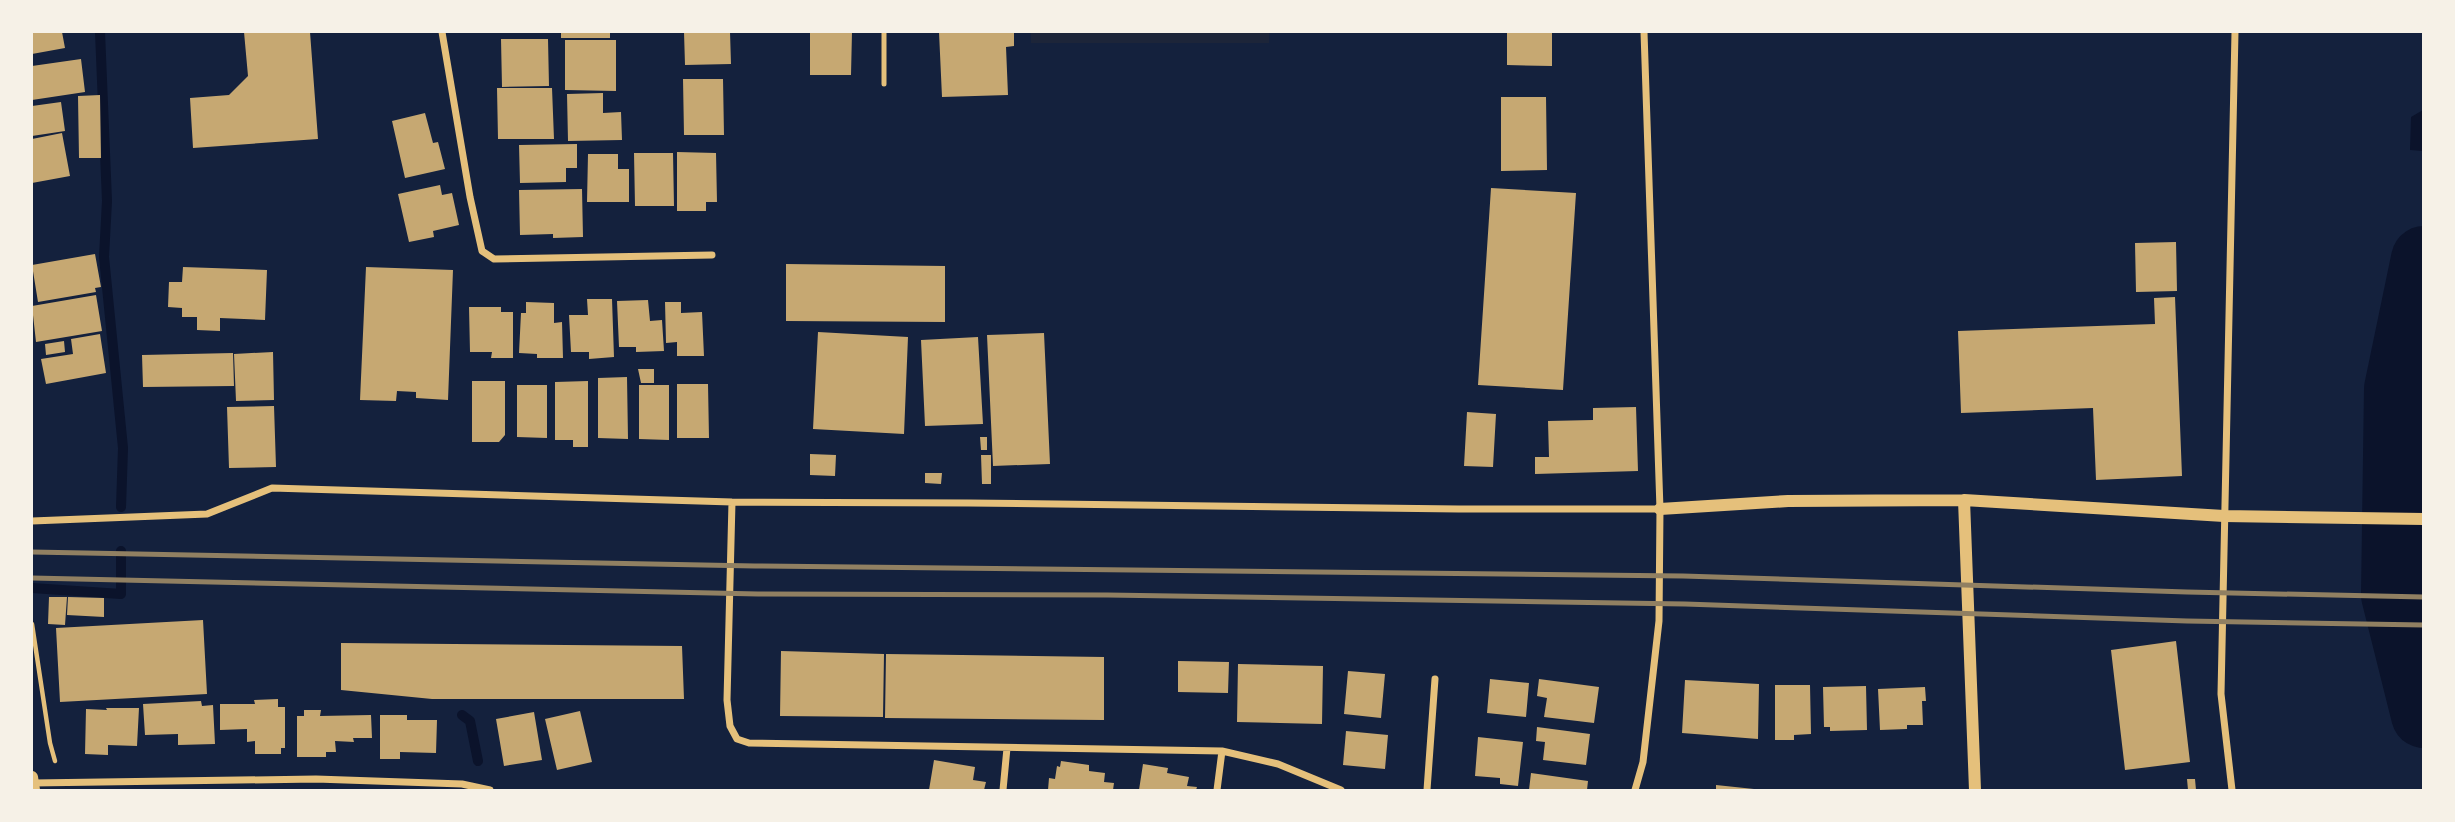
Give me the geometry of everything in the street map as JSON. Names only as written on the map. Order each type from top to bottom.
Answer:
[{"type":"street","points":[[442,32],[470,197],[482,251],[494,259],[712,255]]},
{"type":"street","points":[[1635,790],[1643,762],[1659,621],[1660,509],[1644,32]]},
{"type":"street","points":[[2232,790],[2221,694],[2235,32]]},
{"type":"street","points":[[32,521],[207,514],[272,488],[732,502],[1459,509],[1660,509],[1788,501],[1964,500],[2224,516],[2424,519]]},
{"type":"street","points":[[1964,500],[1975,790]]},
{"type":"street","points":[[732,502],[727,700],[730,726],[737,739],[749,743],[1222,751],[1278,764],[1341,790]]},
{"type":"street","points":[[1427,790],[1435,679]]},
{"type":"street","points":[[1003,790],[1007,748]]},
{"type":"street","points":[[1217,790],[1222,751]]},
{"type":"street","points":[[33,784],[316,779],[462,784],[490,790]]},
{"type":"lane","points":[[884,32],[884,83]]},
{"type":"path","points":[[32,624],[50,743],[61,783]]},
{"type":"shaded area","points":[[1031,32],[1269,32],[1269,43],[1031,43]]},
{"type":"shaded area","points":[[2423,110],[2423,151],[2410,150],[2411,117]]},
{"type":"building","points":[[32,32],[62,32],[65,48],[32,54]]},
{"type":"building","points":[[244,32],[310,32],[318,139],[193,148],[190,98],[229,95],[248,76]]},
{"type":"building","points":[[561,32],[610,32],[610,38],[561,38]]},
{"type":"building","points":[[684,32],[730,32],[731,64],[685,65]]},
{"type":"building","points":[[810,32],[852,32],[851,75],[810,75]]},
{"type":"building","points":[[939,32],[1014,32],[1014,46],[1006,47],[1008,95],[942,97]]},
{"type":"building","points":[[1507,32],[1552,32],[1552,66],[1507,65]]},
{"type":"building","points":[[501,39],[548,39],[549,86],[502,87]]},
{"type":"building","points":[[565,40],[616,40],[616,91],[565,90]]},
{"type":"building","points":[[81,59],[85,92],[32,100],[32,66]]},
{"type":"building","points":[[683,79],[723,79],[724,135],[684,135]]},
{"type":"building","points":[[497,88],[552,88],[554,139],[498,139]]},
{"type":"building","points":[[603,93],[603,113],[621,112],[622,140],[568,141],[567,94]]},
{"type":"building","points":[[100,95],[101,158],[79,158],[78,96]]},
{"type":"building","points":[[1501,97],[1546,97],[1547,170],[1501,171]]},
{"type":"building","points":[[61,102],[65,131],[32,136],[32,106]]},
{"type":"building","points":[[425,113],[433,143],[438,142],[445,169],[405,178],[392,121]]},
{"type":"building","points":[[62,133],[70,176],[32,183],[32,139]]},
{"type":"building","points":[[577,144],[577,168],[566,168],[566,182],[520,183],[519,145]]},
{"type":"building","points":[[677,152],[716,153],[717,202],[706,202],[706,211],[677,211]]},
{"type":"building","points":[[634,153],[673,153],[674,206],[635,206]]},
{"type":"building","points":[[588,154],[618,154],[618,169],[629,169],[629,202],[587,202]]},
{"type":"building","points":[[440,185],[442,195],[452,193],[459,225],[433,231],[434,237],[409,242],[398,194]]},
{"type":"building","points":[[1491,188],[1576,193],[1563,390],[1478,385]]},
{"type":"building","points":[[582,189],[583,237],[520,235],[519,190]]},
{"type":"building","points":[[2176,242],[2177,291],[2136,292],[2135,243]]},
{"type":"building","points":[[95,254],[101,287],[95,288],[96,292],[38,302],[32,265]]},
{"type":"building","points":[[786,264],[945,266],[945,322],[786,321]]},
{"type":"building","points":[[183,267],[267,270],[265,320],[220,318],[220,331],[197,330],[197,317],[182,317],[182,308],[168,307],[169,282],[182,282]]},
{"type":"building","points":[[366,267],[453,270],[448,400],[416,398],[416,392],[397,391],[396,401],[360,400]]},
{"type":"building","points":[[96,295],[102,331],[36,342],[32,306]]},
{"type":"building","points":[[2175,297],[2182,476],[2096,480],[2093,408],[1961,413],[1958,331],[2155,324],[2154,298]]},
{"type":"building","points":[[587,299],[612,299],[614,357],[589,359],[589,352],[571,352],[569,315],[588,315]]},
{"type":"building","points":[[648,300],[650,321],[662,320],[664,351],[636,352],[636,347],[619,347],[617,301]]},
{"type":"building","points":[[526,302],[554,303],[554,323],[562,322],[563,358],[537,358],[537,354],[519,353],[521,313],[526,313]]},
{"type":"building","points":[[665,302],[681,302],[681,313],[702,312],[704,356],[677,356],[677,342],[666,343]]},
{"type":"building","points":[[469,307],[501,307],[501,312],[513,312],[513,358],[491,358],[492,352],[470,352]]},
{"type":"building","points":[[818,332],[908,337],[904,434],[813,429]]},
{"type":"building","points":[[1044,333],[1050,464],[993,466],[987,335]]},
{"type":"building","points":[[100,334],[106,373],[46,384],[41,359],[73,354],[71,339]]},
{"type":"building","points":[[978,337],[983,424],[925,426],[921,340]]},
{"type":"building","points":[[64,341],[65,352],[46,355],[45,344]]},
{"type":"building","points":[[273,352],[274,400],[236,401],[234,354]]},
{"type":"building","points":[[233,353],[234,386],[143,387],[142,355]]},
{"type":"building","points":[[638,369],[654,369],[654,383],[641,383]]},
{"type":"building","points":[[627,377],[628,439],[598,438],[598,378]]},
{"type":"building","points":[[472,381],[505,381],[505,435],[499,442],[472,442]]},
{"type":"building","points":[[588,381],[588,447],[573,447],[573,440],[555,440],[555,382]]},
{"type":"building","points":[[677,384],[708,384],[709,438],[677,438]]},
{"type":"building","points":[[517,385],[547,385],[547,438],[517,437]]},
{"type":"building","points":[[639,385],[669,385],[669,440],[639,439]]},
{"type":"building","points":[[274,406],[276,467],[229,468],[227,407]]},
{"type":"building","points":[[1636,407],[1638,471],[1535,474],[1535,457],[1549,457],[1548,421],[1593,420],[1593,408]]},
{"type":"building","points":[[1467,412],[1496,414],[1493,467],[1464,466]]},
{"type":"building","points":[[980,437],[987,437],[987,450],[981,450]]},
{"type":"building","points":[[810,454],[836,455],[835,476],[810,475]]},
{"type":"building","points":[[981,455],[991,455],[991,484],[982,484]]},
{"type":"building","points":[[925,473],[942,473],[941,484],[925,483]]},
{"type":"building","points":[[49,597],[67,597],[65,625],[48,624]]},
{"type":"building","points":[[68,597],[104,598],[104,617],[67,615]]},
{"type":"building","points":[[203,620],[207,694],[60,702],[56,628]]},
{"type":"building","points":[[2176,641],[2190,762],[2125,770],[2111,650]]},
{"type":"building","points":[[341,643],[682,646],[684,699],[432,699],[341,690]]},
{"type":"building","points":[[781,651],[884,654],[883,717],[780,716]]},
{"type":"building","points":[[886,654],[1104,657],[1104,720],[885,718]]},
{"type":"building","points":[[1178,661],[1229,662],[1228,693],[1178,692]]},
{"type":"building","points":[[1238,664],[1323,666],[1322,724],[1237,722]]},
{"type":"building","points":[[1348,671],[1385,674],[1381,718],[1344,714]]},
{"type":"building","points":[[1490,679],[1529,683],[1526,717],[1487,713]]},
{"type":"building","points":[[1539,679],[1599,687],[1594,723],[1544,717],[1547,698],[1537,696]]},
{"type":"building","points":[[1685,680],[1759,684],[1758,739],[1682,733]]},
{"type":"building","points":[[1775,685],[1810,685],[1811,734],[1794,735],[1794,740],[1775,740]]},
{"type":"building","points":[[1866,686],[1867,730],[1830,731],[1830,727],[1824,727],[1823,687]]},
{"type":"building","points":[[1925,687],[1926,701],[1922,701],[1923,725],[1907,725],[1907,729],[1880,730],[1878,689]]},
{"type":"building","points":[[278,699],[278,707],[285,707],[285,748],[281,748],[281,754],[255,754],[255,741],[247,742],[247,729],[220,730],[220,704],[255,704],[254,700]]},
{"type":"building","points":[[201,701],[202,706],[213,705],[215,744],[178,745],[178,734],[145,735],[143,704]]},
{"type":"building","points":[[106,708],[139,708],[137,746],[108,745],[108,755],[85,754],[86,709],[107,710]]},
{"type":"building","points":[[304,710],[321,710],[320,716],[371,715],[372,738],[353,738],[354,742],[335,741],[336,752],[326,752],[326,757],[297,757],[297,716],[304,716]]},
{"type":"building","points":[[580,711],[592,762],[557,770],[545,719]]},
{"type":"building","points":[[534,712],[542,760],[504,766],[496,719]]},
{"type":"building","points":[[380,715],[407,715],[407,720],[437,720],[436,753],[400,752],[400,759],[380,759]]},
{"type":"building","points":[[1537,727],[1590,734],[1586,765],[1543,760],[1545,742],[1536,741]]},
{"type":"building","points":[[1346,731],[1388,735],[1385,769],[1343,765]]},
{"type":"building","points":[[1478,737],[1523,742],[1518,786],[1500,784],[1500,778],[1475,776]]},
{"type":"building","points":[[934,760],[975,767],[973,780],[986,782],[984,790],[929,790]]},
{"type":"building","points":[[1061,761],[1089,765],[1089,771],[1105,773],[1104,782],[1114,783],[1113,790],[1048,790],[1049,778],[1055,779],[1057,766],[1060,767]]},
{"type":"building","points":[[1143,764],[1168,768],[1167,773],[1189,777],[1187,786],[1197,787],[1196,790],[1139,790]]},
{"type":"building","points":[[1531,773],[1588,781],[1587,790],[1529,790]]},
{"type":"building","points":[[2187,779],[2195,779],[2196,790],[2188,790]]},
{"type":"building","points":[[1716,785],[1754,789],[1754,790],[1716,790]]},
{"type":"waterway","points":[[100,32],[107,201],[104,257],[123,448],[121,507]]},
{"type":"waterway","points":[[2424,259],[2397,389],[2394,595],[2424,715]]},
{"type":"waterway","points":[[32,588],[121,594],[121,551]]},
{"type":"waterway","points":[[462,715],[470,721],[478,761]]},
{"type":"railway","points":[[32,552],[755,566],[1683,576],[2424,597]]},
{"type":"railway","points":[[32,578],[758,594],[1107,595],[1685,604],[2187,621],[2424,625]]}]
